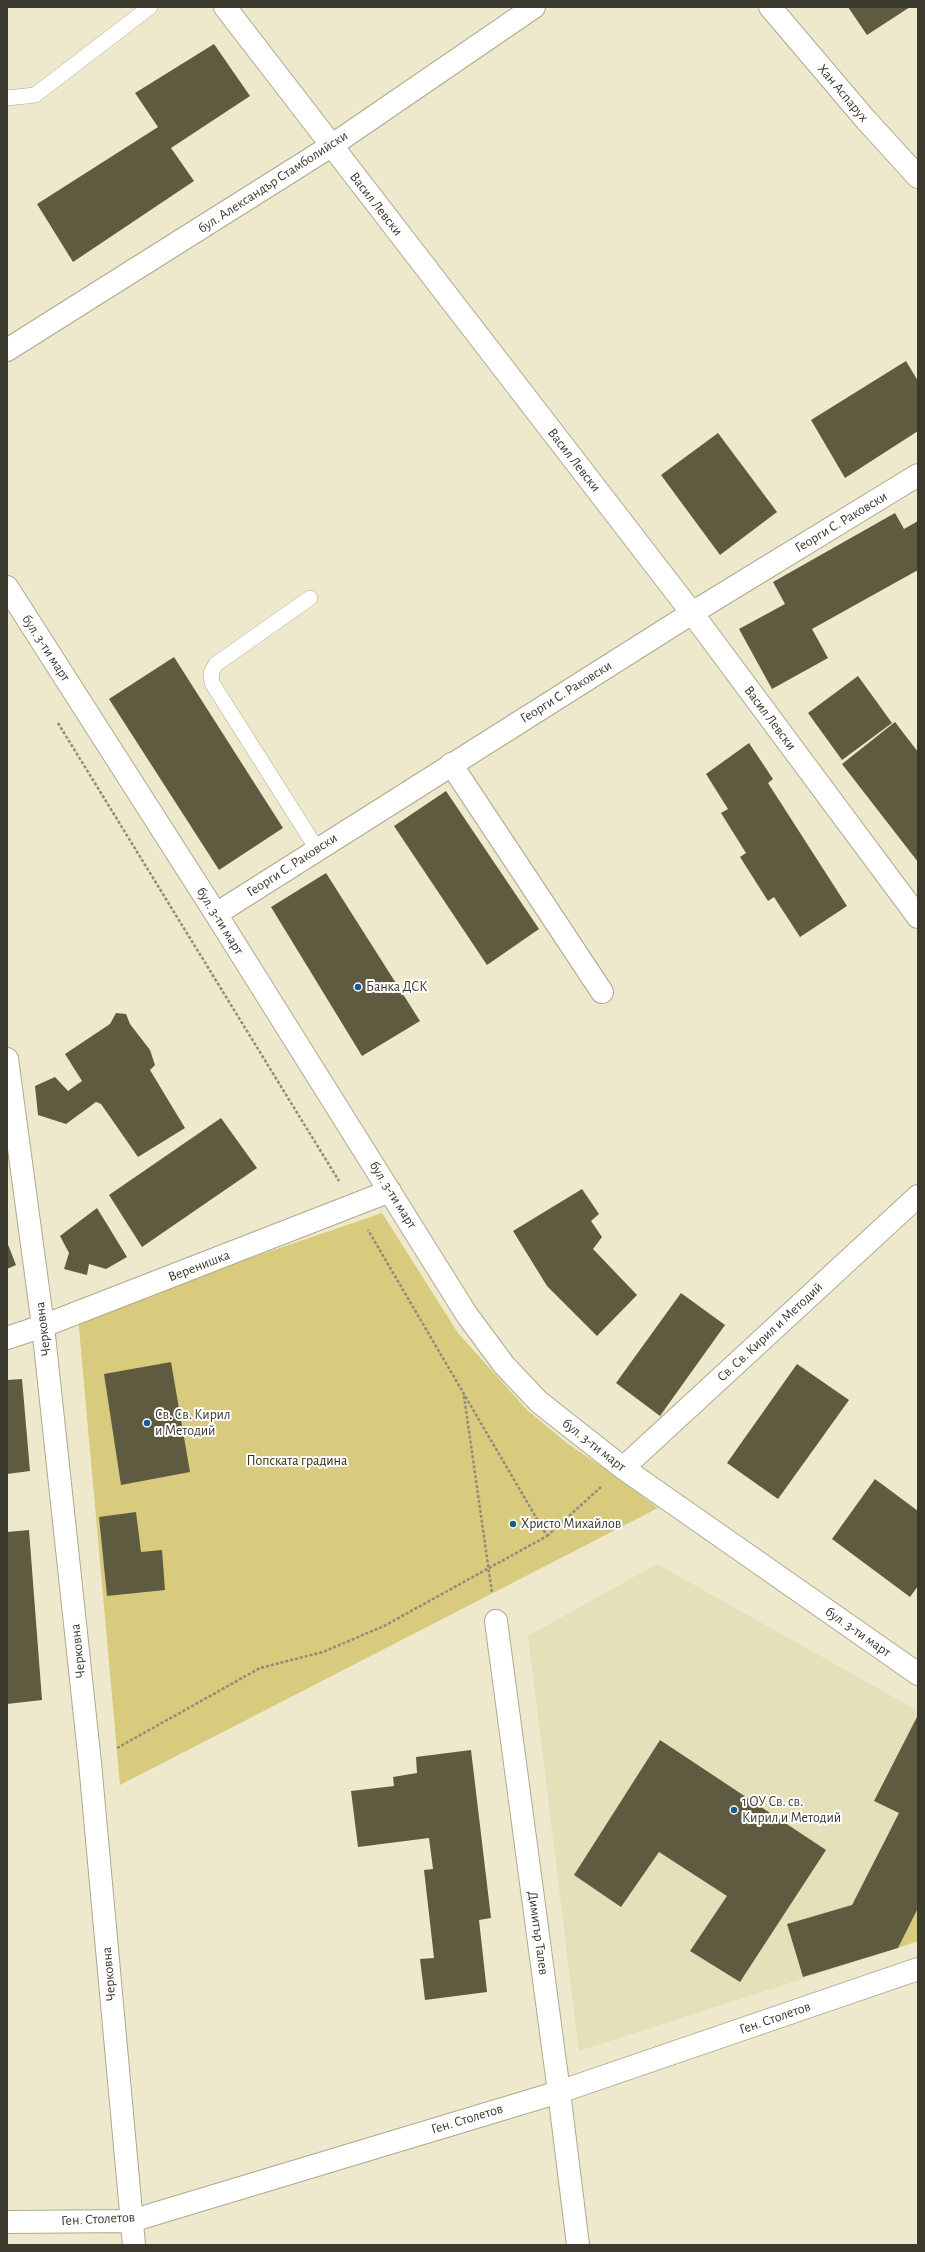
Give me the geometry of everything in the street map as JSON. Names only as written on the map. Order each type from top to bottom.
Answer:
[{"type":"street","name":"Васил Левски","points":[[225,7],[692,613],[918,917]]},
{"type":"street","name":"бул. Александър Стамболийски","points":[[7,350],[331,146],[534,7]]},
{"type":"street","name":"Хан Аспарух","points":[[770,7],[866,120],[918,178]]},
{"type":"street","name":"Георги С. Раковски","points":[[216,914],[692,613],[918,475]]},
{"type":"street","name":"бул. 3-ти март","points":[[7,587],[216,914],[467,1315],[504,1365],[538,1402],[622,1468],[918,1674]]},
{"type":"street","points":[[451,764],[602,992]]},
{"type":"street","name":"Черковна","points":[[7,1059],[43,1326],[90,1763],[134,2245]]},
{"type":"street","name":"Веренишка","points":[[7,1338],[43,1326],[355,1206],[390,1191]]},
{"type":"street","name":"Св. Св. Кирил и Методий","points":[[622,1468],[918,1196]]},
{"type":"street","name":"Димитър Талев","points":[[496,1621],[578,2245]]},
{"type":"street","name":"Ген. Столетов","points":[[7,2222],[131,2220],[559,2092],[918,1969]]},
{"type":"lane","points":[[7,98],[35,95],[150,7]]},
{"type":"lane","points":[[310,598],[216,664],[211,673],[212,683],[317,849]]},
{"type":"path","points":[[53,716],[355,1206],[547,1536]]},
{"type":"path","points":[[463,1394],[496,1621]]},
{"type":"path","points":[[90,1763],[260,1668],[323,1652],[384,1626],[547,1536],[622,1468]]},
{"type":"shaded area","name":"1 ОУ Св. св. Кирил и Методий","points":[[657,1564],[918,1711],[918,1908],[898,1948],[579,2051],[528,1636]]},
{"type":"green space","name":"Попската градина","points":[[382,1213],[458,1333],[527,1410],[568,1444],[610,1472],[658,1508],[120,1785],[78,1317]]},
{"type":"green space","points":[[918,1908],[918,1941],[898,1948]]},
{"type":"building","points":[[848,7],[910,7],[867,35]]},
{"type":"building","points":[[214,44],[250,96],[171,148],[194,181],[73,262],[37,204],[158,127],[135,93]]},
{"type":"building","points":[[906,361],[918,381],[918,431],[845,478],[811,420]]},
{"type":"building","points":[[718,433],[777,512],[720,555],[661,475]]},
{"type":"building","points":[[895,513],[904,529],[918,521],[918,570],[812,629],[828,658],[772,689],[739,629],[785,604],[773,582]]},
{"type":"building","points":[[174,657],[283,828],[219,870],[109,699]]},
{"type":"building","points":[[858,676],[892,723],[842,760],[808,713]]},
{"type":"building","points":[[895,722],[918,752],[918,862],[842,764]]},
{"type":"building","points":[[749,743],[773,779],[768,783],[847,906],[800,937],[774,897],[768,901],[740,857],[746,853],[721,813],[728,809],[706,774]]},
{"type":"building","points":[[446,791],[539,929],[487,965],[394,826]]},
{"type":"building","points":[[326,873],[420,1021],[362,1056],[271,907]]},
{"type":"building","points":[[116,1013],[126,1014],[130,1024],[150,1050],[155,1065],[150,1070],[185,1128],[138,1157],[101,1104],[96,1102],[66,1124],[38,1115],[35,1086],[55,1077],[68,1091],[82,1081],[65,1054],[110,1024]]},
{"type":"building","points":[[221,1118],[257,1168],[142,1247],[109,1195]]},
{"type":"building","points":[[582,1189],[599,1214],[591,1221],[602,1237],[593,1249],[637,1295],[597,1336],[547,1286],[513,1231]]},
{"type":"building","points":[[97,1208],[127,1257],[106,1269],[89,1264],[87,1275],[64,1269],[69,1253],[60,1236]]},
{"type":"building","points":[[7,1242],[16,1265],[7,1269]]},
{"type":"building","points":[[681,1293],[725,1325],[660,1416],[616,1383]]},
{"type":"building","name":"Св. Св. Кирил и Методий","points":[[171,1362],[190,1472],[121,1485],[104,1374]]},
{"type":"building","points":[[797,1364],[849,1400],[778,1499],[727,1463]]},
{"type":"building","points":[[22,1379],[30,1471],[7,1474],[7,1380]]},
{"type":"building","points":[[875,1479],[918,1511],[918,1586],[910,1597],[832,1539]]},
{"type":"building","points":[[136,1512],[141,1552],[162,1550],[165,1590],[107,1596],[99,1517]]},
{"type":"building","points":[[29,1530],[42,1700],[7,1704],[7,1532]]},
{"type":"building","points":[[918,1715],[918,1908],[898,1948],[803,1977],[787,1924],[852,1905],[899,1813],[874,1801]]},
{"type":"building","points":[[660,1740],[826,1850],[740,1982],[690,1951],[727,1896],[659,1852],[621,1907],[574,1875]]},
{"type":"building","points":[[471,1750],[491,1918],[479,1920],[487,1992],[425,2000],[420,1959],[434,1958],[424,1870],[433,1869],[429,1838],[358,1847],[351,1791],[394,1786],[393,1777],[417,1773],[416,1757]]},
{"type":"place","name":"Банка ДСК","points":[[358,987]]},
{"type":"place","name":"Св. Св. Кирил и Методий","points":[[147,1423]]},
{"type":"place","name":"Христо Михайлов","points":[[513,1524]]},
{"type":"place","name":"1 ОУ Св. св. Кирил и Методий","points":[[734,1810]]}]
